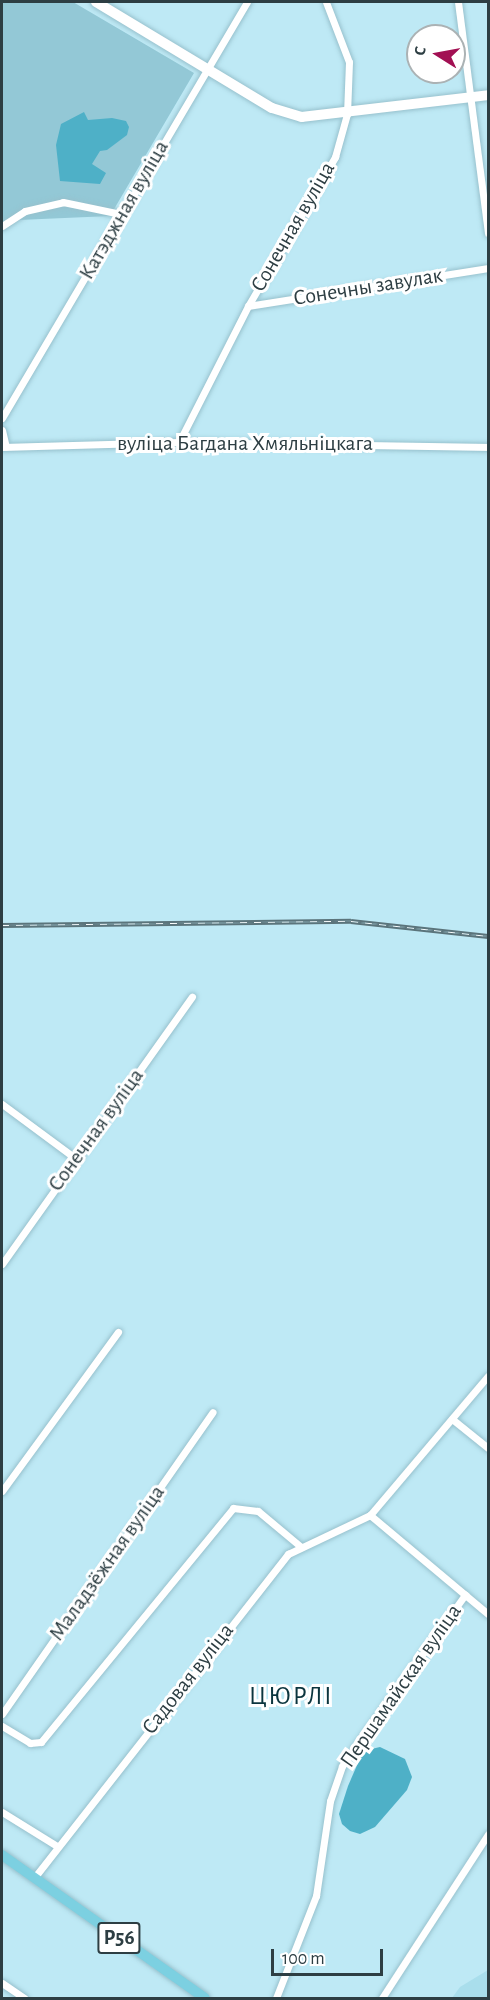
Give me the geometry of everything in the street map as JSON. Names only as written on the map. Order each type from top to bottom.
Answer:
[{"type":"main road","name":"Р56","points":[[2,1854],[205,1998]]},
{"type":"street","points":[[96,2],[208,67],[272,108],[302,117],[347,114],[489,95]]},
{"type":"street","name":"Катэджная вуліца","points":[[2,418],[247,2]]},
{"type":"street","name":"Сонечная вуліца","points":[[179,442],[248,306],[335,157],[347,114],[348,62],[326,2]]},
{"type":"street","points":[[458,2],[489,233]]},
{"type":"street","points":[[2,226],[25,211],[63,202],[122,214]]},
{"type":"street","name":"Сонечны завулак","points":[[248,306],[489,268]]},
{"type":"street","points":[[2,430],[4,447]]},
{"type":"street","name":"вуліца Багдана Хмяльніцкага","points":[[4,447],[179,442],[489,447]]},
{"type":"street","name":"Сонечная вуліца","points":[[2,1264],[75,1158],[192,997]]},
{"type":"street","points":[[2,1104],[75,1158]]},
{"type":"street","points":[[2,1491],[118,1332]]},
{"type":"street","points":[[489,1376],[370,1515],[489,1614]]},
{"type":"street","name":"Маладзёжная вуліца","points":[[2,1714],[213,1412]]},
{"type":"street","points":[[452,1419],[489,1448]]},
{"type":"street","points":[[2,1726],[30,1743],[41,1742],[228,1511],[240,1506],[252,1508],[301,1547]]},
{"type":"street","name":"Садовая вуліца","points":[[34,1878],[288,1554],[370,1515]]},
{"type":"street","name":"Першамайская вуліца","points":[[276,1998],[316,1896],[330,1801],[342,1766],[465,1595]]},
{"type":"street","points":[[2,1812],[57,1846]]},
{"type":"street","points":[[382,1998],[489,1834]]},
{"type":"street","points":[[2,1983],[24,1998]]},
{"type":"shaded area","points":[[2,2],[73,2],[194,73],[110,216],[19,220],[2,226]]},
{"type":"shaded area","points":[[84,112],[88,120],[112,118],[126,121],[129,127],[127,135],[107,150],[100,151],[92,164],[106,173],[100,184],[60,181],[56,145],[61,124]]},
{"type":"shaded area","points":[[380,1747],[405,1759],[412,1777],[407,1790],[375,1827],[360,1834],[350,1831],[342,1824],[339,1814],[361,1756],[367,1750]]},
{"type":"shaded area","points":[[488,1970],[488,1998],[452,1998],[460,1987]]},
{"type":"railway","points":[[2,925],[351,921],[488,936]]},
{"type":"district","name":"ЦЮРЛІ","points":[[291,1697]]}]
